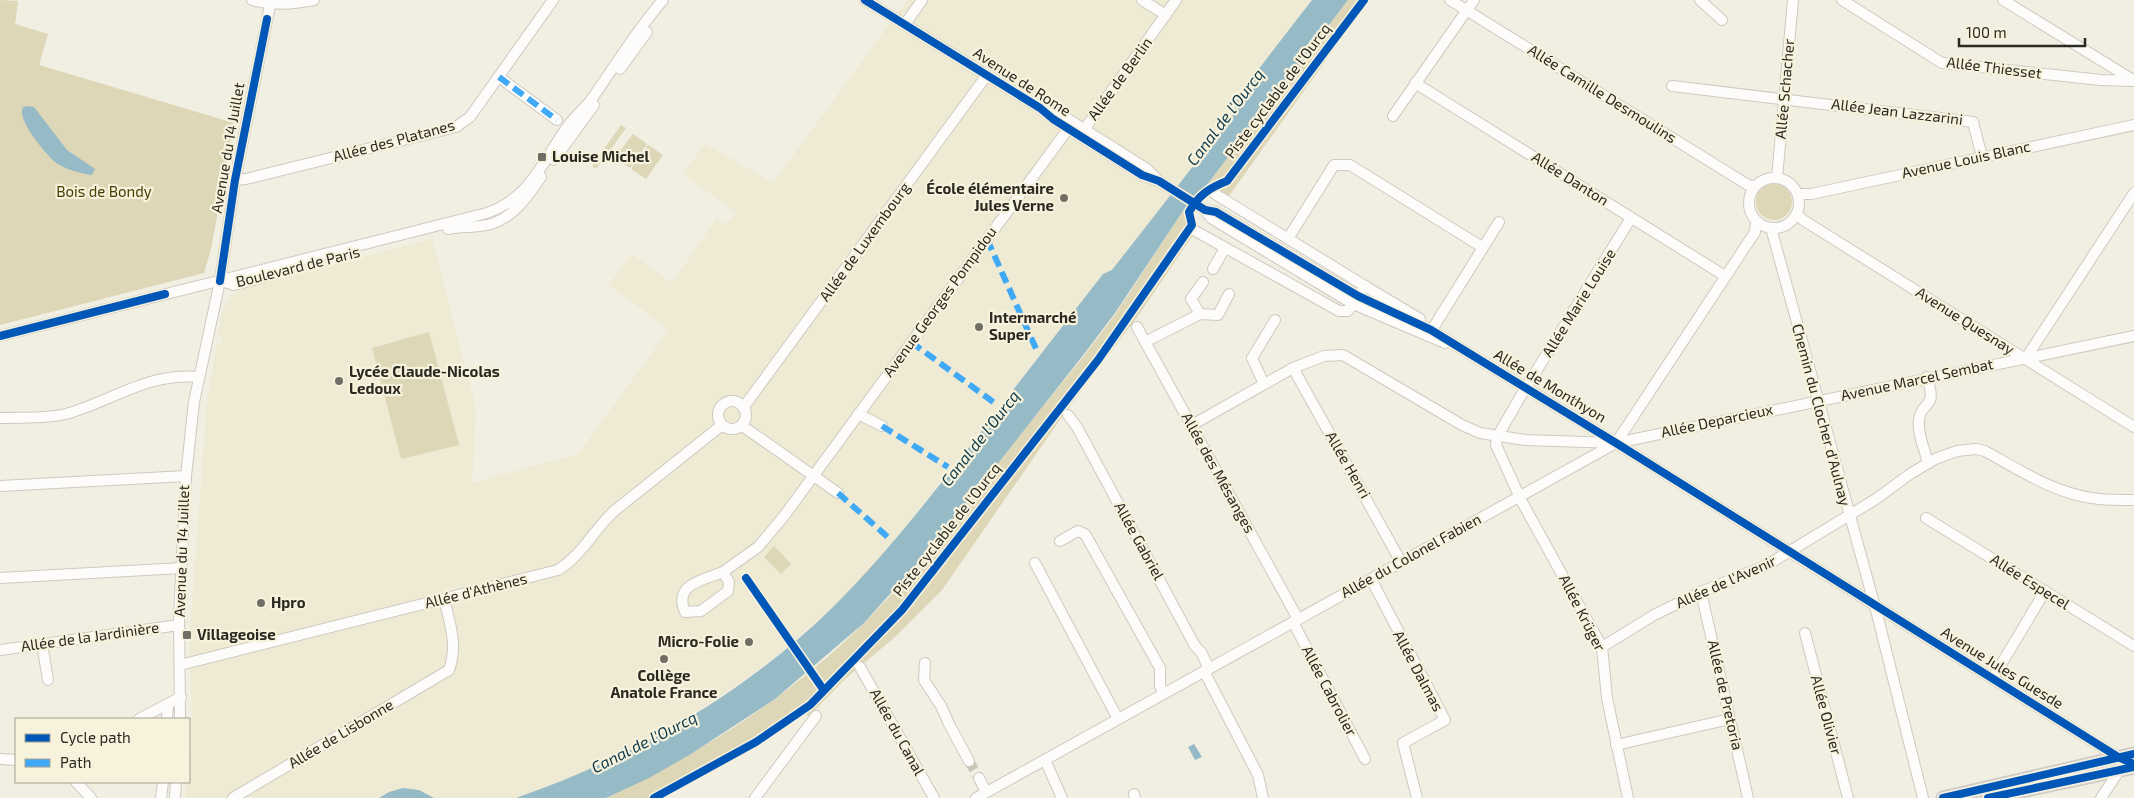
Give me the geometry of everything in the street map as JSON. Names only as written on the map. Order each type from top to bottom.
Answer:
[{"type":"main road","points":[[1943,798],[2129,762]]},
{"type":"main road","points":[[1988,798],[2129,762]]},
{"type":"street","points":[[252,0],[269,3],[314,0]]},
{"type":"street","name":"Allée des Platanes","points":[[235,180],[246,180],[456,127],[470,117],[552,0]]},
{"type":"street","name":"Avenue de Rome","points":[[865,0],[1040,108],[1068,129],[1142,175],[1161,183]]},
{"type":"street","points":[[905,24],[922,0]]},
{"type":"street","points":[[1142,0],[1166,15]]},
{"type":"street","name":"Allée de Berlin","points":[[1054,119],[1061,120],[1079,132],[1084,130],[1176,0]]},
{"type":"street","name":"Allée Camille Desmoulins","points":[[1450,0],[1748,184],[1755,186]]},
{"type":"street","points":[[1393,116],[1474,0]]},
{"type":"street","points":[[1700,0],[1722,20]]},
{"type":"street","name":"Allée Schacher","points":[[1777,178],[1793,0]]},
{"type":"street","name":"Allée Thiesset","points":[[1842,0],[1942,63],[2101,80],[2134,80]]},
{"type":"street","points":[[2003,0],[2134,80]]},
{"type":"street","name":"Boulevard de Paris","points":[[0,336],[220,281],[234,285],[457,227],[490,224],[501,220],[515,211],[526,199],[665,2]]},
{"type":"street","name":"Avenue du 14 Juillet","points":[[180,718],[182,697],[180,625],[186,476],[199,377],[220,281],[235,180],[269,3]]},
{"type":"street","name":"Allée de Luxembourg","points":[[744,408],[987,75]]},
{"type":"street","points":[[499,77],[557,120]]},
{"type":"street","name":"Allée Danton","points":[[1415,83],[1725,276]]},
{"type":"street","points":[[1672,86],[1784,99]]},
{"type":"street","name":"Allée Jean Lazzarini","points":[[1784,99],[1973,122],[1982,157]]},
{"type":"street","name":"Avenue de Rome","points":[[1040,108],[1063,116],[1147,169],[1161,183]]},
{"type":"street","name":"Avenue Louis Blanc","points":[[1798,194],[1811,194],[2134,125]]},
{"type":"street","name":"Avenue Georges Pompidou","points":[[723,572],[729,582],[728,591],[701,611],[685,612],[682,604],[683,592],[689,585],[723,572],[758,547],[784,516],[1068,129]]},
{"type":"street","points":[[1289,237],[1334,165],[1350,165],[1482,247]]},
{"type":"street","points":[[1777,178],[1790,183],[1798,194],[1800,201],[1797,214],[1786,226],[1771,228],[1756,222],[1749,208],[1751,193],[1755,186],[1764,180],[1777,178]]},
{"type":"street","name":"Allée de Monthyon","points":[[1161,183],[1205,210],[1216,212],[1355,300],[1462,349],[1872,602]]},
{"type":"street","points":[[2026,358],[2134,192]]},
{"type":"street","points":[[1215,194],[1289,237],[1424,322],[1429,334]]},
{"type":"street","name":"Avenue Quesnay","points":[[1797,214],[1803,220],[2134,427]]},
{"type":"street","name":"Allée Marie Louise","points":[[1497,437],[1631,218]]},
{"type":"street","points":[[1429,334],[1499,222]]},
{"type":"street","name":"Allée du Colonel Fabien","points":[[976,798],[1616,443],[1755,232],[1756,222]]},
{"type":"street","points":[[1190,228],[1339,311],[1348,311],[1365,286]]},
{"type":"street","name":"Chemin du Clocher d'Aulnay","points":[[1771,228],[1872,602],[1880,624],[1923,798]]},
{"type":"street","points":[[1213,269],[1225,248]]},
{"type":"street","points":[[1200,314],[1191,299],[1203,282]]},
{"type":"street","points":[[1146,342],[1200,314],[1218,315],[1229,294]]},
{"type":"street","points":[[1264,384],[1252,358],[1275,320]]},
{"type":"street","name":"Allée des Mésanges","points":[[1137,327],[1192,425],[1296,621]]},
{"type":"street","name":"Avenue Marcel Sembat","points":[[1818,400],[2134,336]]},
{"type":"street","points":[[1192,425],[1293,368],[1324,356],[1343,355],[1462,425],[1480,433],[1497,437],[1586,443],[1616,443]]},
{"type":"street","name":"Allée Henri","points":[[1293,368],[1401,562]]},
{"type":"street","points":[[0,418],[64,414],[126,391],[135,385],[177,375],[199,377]]},
{"type":"street","points":[[1927,377],[1932,394],[1930,403],[1922,411],[1919,419],[1919,430],[1928,463]]},
{"type":"street","name":"Allée Deparcieux","points":[[1616,443],[1818,400]]},
{"type":"street","points":[[732,402],[744,408],[745,417],[741,425],[734,429],[722,425],[718,417],[723,404],[732,402]]},
{"type":"street","points":[[858,414],[882,426]]},
{"type":"street","name":"Allée Gabriel","points":[[1068,415],[1077,427],[1195,646],[1200,652],[1206,670],[1258,775],[1263,798]]},
{"type":"street","name":"Allée d'Athènes","points":[[180,666],[558,570],[573,561],[597,527],[608,517],[722,425]]},
{"type":"street","points":[[741,425],[838,493]]},
{"type":"street","name":"Allée Krüger","points":[[1497,437],[1496,445],[1519,496],[1602,647],[1616,745],[1628,798]]},
{"type":"street","points":[[1586,443],[1591,456]]},
{"type":"street","name":"Allée de l'Avenir","points":[[1602,647],[1654,615],[1702,592],[1767,565],[1848,514],[1876,499],[1928,463],[1957,451],[1980,450],[2052,487],[2100,499],[2134,500]]},
{"type":"street","points":[[0,486],[186,476]]},
{"type":"street","name":"Allée Especel","points":[[1926,518],[2134,646]]},
{"type":"street","points":[[1060,541],[1078,531],[1085,534],[1160,668],[1160,686],[1164,693]]},
{"type":"street","points":[[1035,563],[1118,719]]},
{"type":"street","points":[[0,578],[182,568]]},
{"type":"street","name":"Allée Dalmas","points":[[1371,579],[1444,720],[1404,743],[1417,798]]},
{"type":"street","points":[[1993,678],[2045,591]]},
{"type":"street","name":"Allée de Pretoria","points":[[1702,592],[1748,798]]},
{"type":"street","name":"Allée de Lisbonne","points":[[233,798],[449,670],[454,656],[455,641],[444,598]]},
{"type":"street","name":"Avenue Jules Guesde","points":[[1872,602],[2129,762]]},
{"type":"street","name":"Allée Cabrolier","points":[[1296,621],[1365,759]]},
{"type":"street","name":"Allée de la Jardinière","points":[[0,650],[180,625]]},
{"type":"street","name":"Allée Olivier","points":[[1805,633],[1848,798]]},
{"type":"street","points":[[42,644],[48,680]]},
{"type":"street","points":[[925,663],[924,680],[942,706],[949,724],[969,762]]},
{"type":"street","name":"Allée du Canal","points":[[860,667],[934,798]]},
{"type":"street","points":[[141,718],[182,697]]},
{"type":"street","points":[[167,718],[168,704]]},
{"type":"street","points":[[755,798],[816,716]]},
{"type":"street","points":[[1616,745],[1730,719]]},
{"type":"street","points":[[0,759],[15,760]]},
{"type":"street","points":[[1045,760],[1062,798]]},
{"type":"street","points":[[2101,798],[2129,762]]},
{"type":"street","points":[[978,778],[986,792]]},
{"type":"street","points":[[77,783],[92,798]]},
{"type":"street","points":[[161,798],[163,783]]},
{"type":"street","points":[[175,798],[176,783]]},
{"type":"shaded area","points":[[907,0],[1312,0],[1237,97],[1233,115],[1112,270],[1103,274],[882,557],[833,607],[784,650],[743,681],[674,727],[635,748],[566,780],[516,798],[434,798],[419,790],[403,788],[379,798],[185,798],[186,783],[190,783],[192,711],[189,644],[207,402],[217,343],[221,344],[222,337],[218,336],[222,312],[231,295],[248,287],[432,239],[476,408],[472,483],[578,454],[669,330],[609,285],[632,254],[672,283],[717,218],[726,225],[737,213],[683,174],[705,144],[773,183]]},
{"type":"green space","name":"Bois de Bondy","points":[[0,0],[18,1],[15,24],[48,34],[39,65],[234,123],[211,249],[204,273],[0,325]]},
{"type":"green space","points":[[1348,0],[1369,0],[1229,196],[1198,192],[1206,186]]},
{"type":"green space","points":[[621,125],[626,128],[596,169],[592,166]]},
{"type":"green space","points":[[633,134],[647,144],[630,168],[615,158]]},
{"type":"green space","points":[[648,145],[663,155],[646,179],[631,169]]},
{"type":"green space","points":[[1774,184],[1786,190],[1792,202],[1786,214],[1774,220],[1762,214],[1756,202],[1762,190]]},
{"type":"green space","points":[[1183,211],[1193,235],[1138,316],[1066,411],[942,590],[895,637],[847,677],[809,716],[805,714],[761,742],[661,798],[606,798],[641,781],[710,742],[776,698],[837,649],[885,602],[941,538],[1116,313]]},
{"type":"green space","points":[[429,332],[459,445],[401,459],[372,348]]},
{"type":"green space","points":[[774,546],[791,564],[781,574],[764,557]]},
{"type":"water","name":"Canal de l'Ourcq","points":[[1312,0],[1348,0],[1206,186],[1198,192],[1183,211],[1115,313],[1084,354],[934,545],[864,623],[775,699],[691,754],[649,778],[606,798],[516,798],[560,782],[603,763],[686,719],[726,694],[800,638],[854,586],[909,523],[1103,274],[1112,270],[1233,115],[1237,97]]},
{"type":"water","points":[[23,107],[34,107],[67,150],[95,169],[92,175],[68,169],[50,158],[27,127],[22,112]]},
{"type":"water","points":[[1194,744],[1202,757],[1195,760],[1188,747]]},
{"type":"water","points":[[403,788],[419,790],[434,798],[379,798],[389,792]]},
{"type":"tunnel","points":[[969,761],[979,778]]},
{"type":"marked path","points":[[499,77],[557,120]]},
{"type":"marked path","points":[[987,239],[1037,351]]},
{"type":"marked path","points":[[911,342],[996,404]]},
{"type":"marked path","points":[[882,426],[948,467]]},
{"type":"marked path","points":[[838,493],[890,539]]},
{"type":"cycle path","points":[[865,0],[1040,108],[1053,119],[1142,175],[1159,181],[1205,210],[1216,212],[1358,296],[1431,330],[1616,443],[2118,757],[2134,764]]},
{"type":"cycle path","name":"Piste cyclable de l'Ourcq","points":[[654,798],[756,742],[810,705],[902,610],[1098,360],[1192,225],[1189,212],[1197,201],[1210,189],[1227,181],[1364,0]]},
{"type":"cycle path","points":[[220,281],[235,180],[267,19]]},
{"type":"cycle path","points":[[0,336],[165,294]]},
{"type":"cycle path","points":[[746,578],[823,689]]},
{"type":"cycle path","points":[[1943,798],[2134,754]]},
{"type":"cycle path","points":[[1988,798],[2134,767]]},
{"type":"place","name":"Louise Michel","points":[[542,157]]},
{"type":"place","name":"École élémentaire Jules Verne","points":[[1064,198]]},
{"type":"place","name":"Intermarché Super","points":[[979,327]]},
{"type":"place","name":"Lycée Claude-Nicolas Ledoux","points":[[339,381]]},
{"type":"place","name":"Hpro","points":[[261,603]]},
{"type":"place","name":"Villageoise","points":[[187,635]]},
{"type":"place","name":"Micro-Folie","points":[[749,642]]},
{"type":"place","name":"Collège Anatole France","points":[[664,659]]}]
